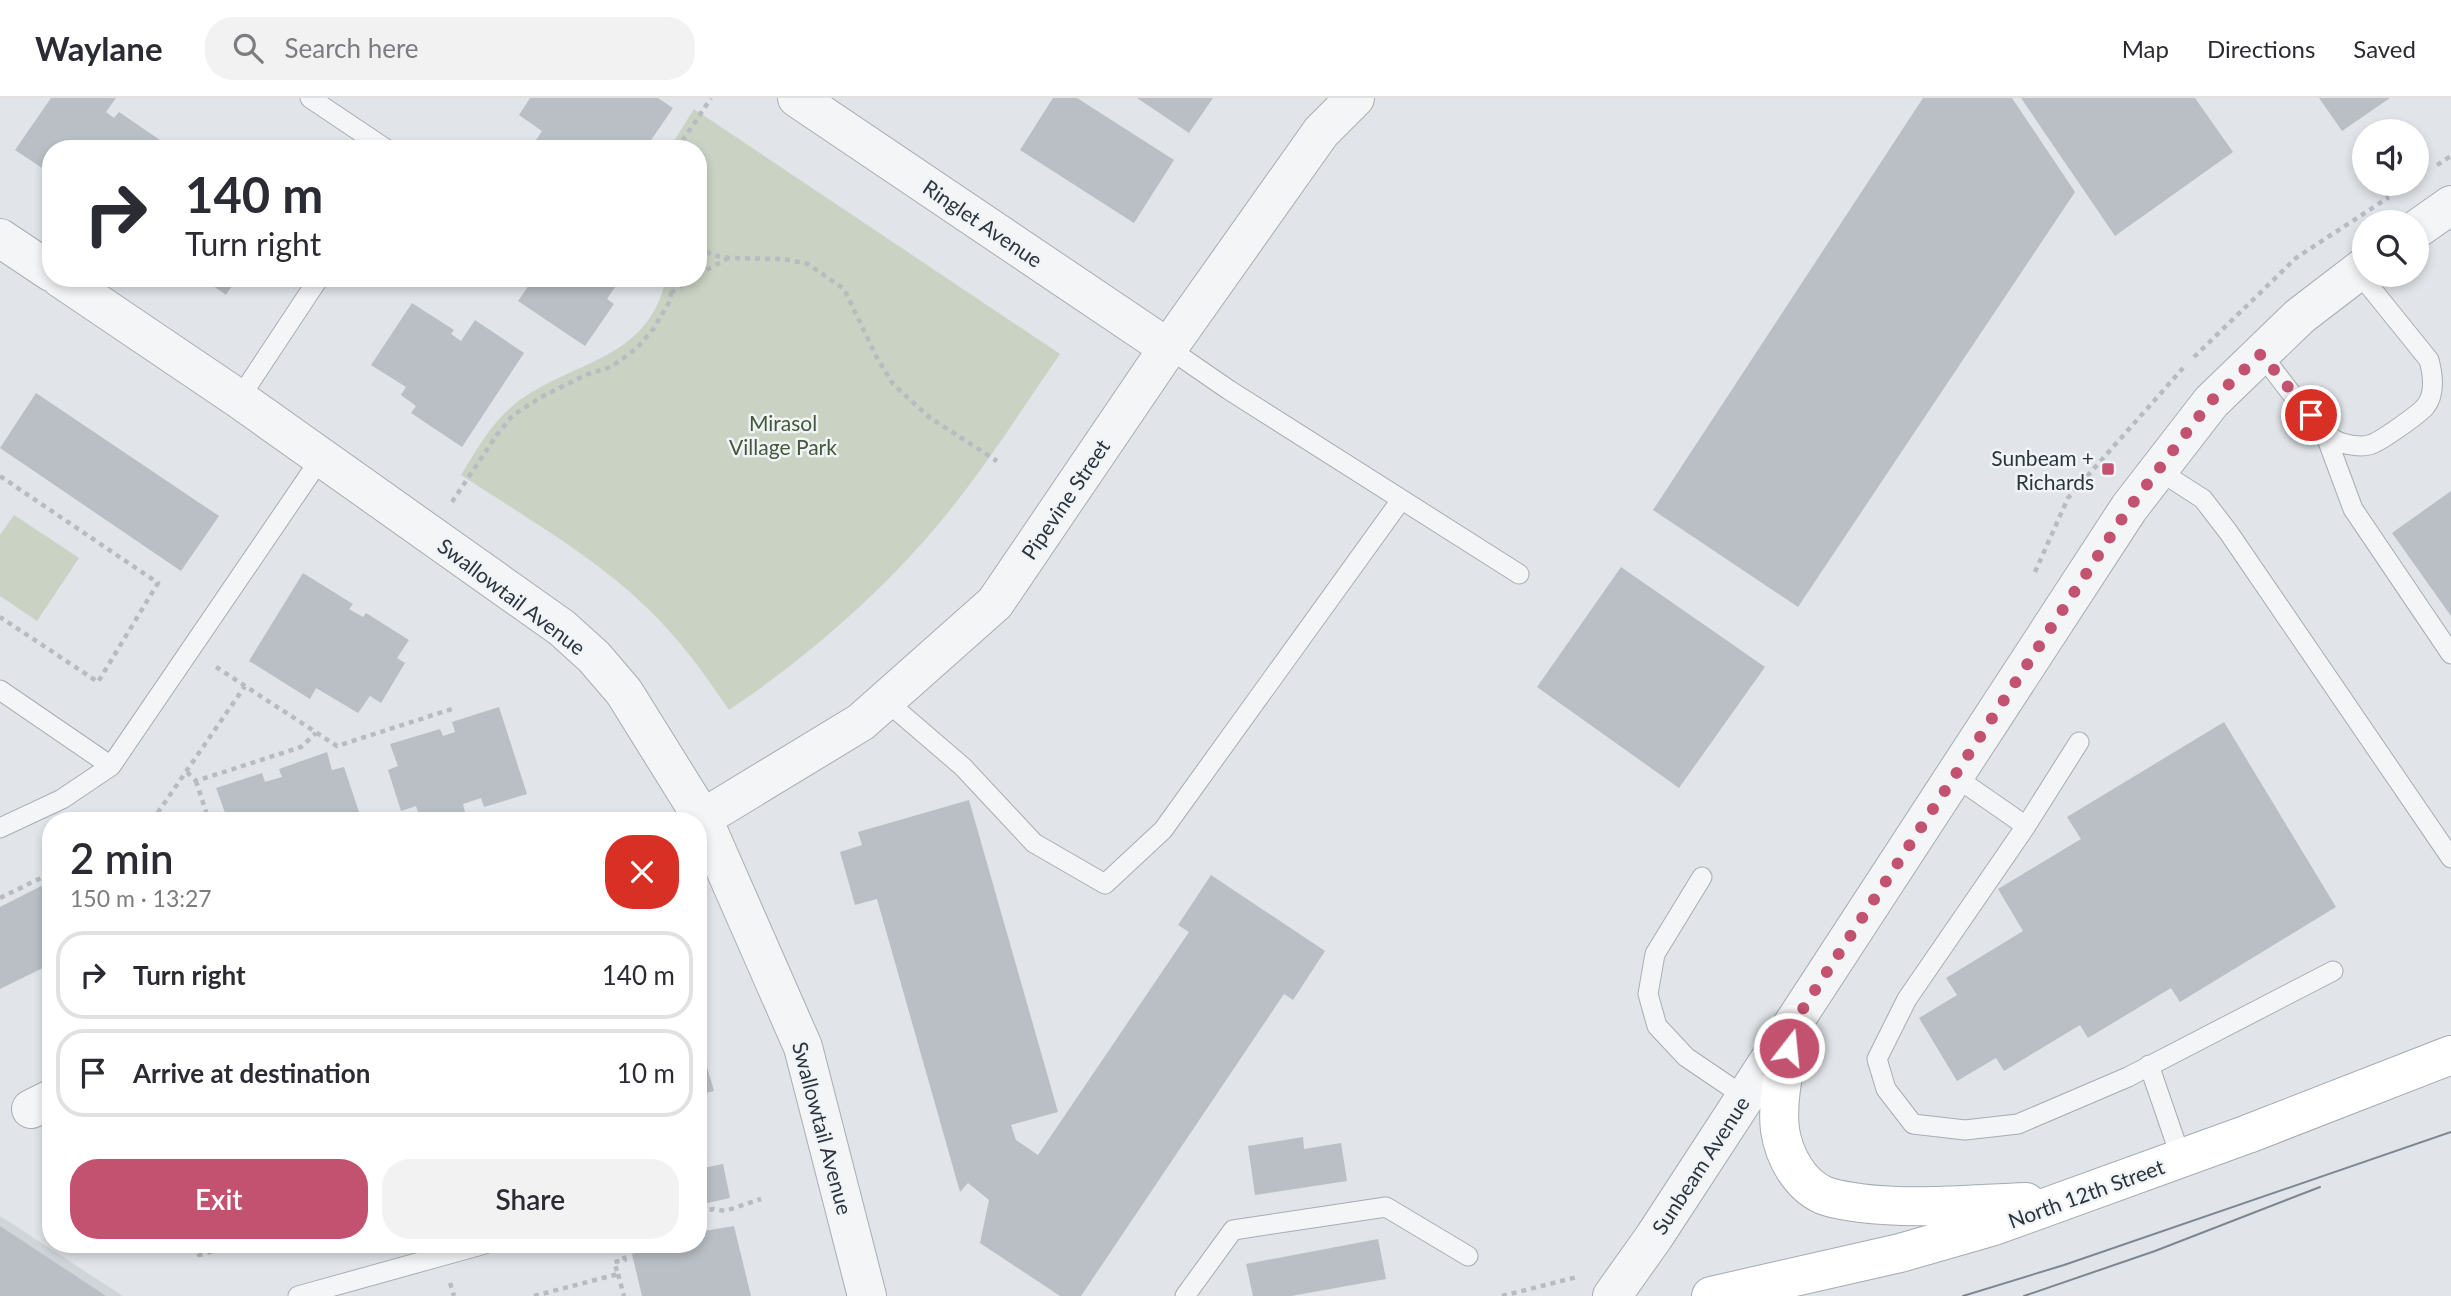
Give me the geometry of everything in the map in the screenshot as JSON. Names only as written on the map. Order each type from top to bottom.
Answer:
[{"type":"main road","points":[[1793,1024],[1781,1095],[1780,1128],[1784,1151],[1794,1169],[1807,1184],[1821,1194],[1837,1200],[1893,1207],[2063,1201]]},
{"type":"main road","name":"North 12th Street","points":[[1710,1296],[1900,1253],[1994,1226],[2451,1055]]},
{"type":"street","name":"Ringlet Avenue","points":[[797,98],[1168,348]]},
{"type":"street","name":"Pipevine Street","points":[[707,816],[861,722],[995,603],[1168,348],[1321,132],[1356,98]]},
{"type":"street","points":[[2429,221],[2451,205]]},
{"type":"street","points":[[0,238],[42,266]]},
{"type":"street","name":"Sunbeam Avenue","points":[[1596,1286],[1654,1237],[2129,508],[2210,402],[2300,316],[2352,276]]},
{"type":"street","name":"Swallowtail Avenue","points":[[73,287],[239,399],[562,628],[594,657],[624,692],[696,812]]},
{"type":"street","name":"Swallowtail Avenue","points":[[707,833],[803,1047],[867,1296]]},
{"type":"lane","points":[[310,98],[373,140]]},
{"type":"lane","points":[[239,399],[313,287]]},
{"type":"lane","points":[[2261,354],[2323,430],[2337,441],[2352,445],[2370,445],[2426,406],[2432,392],[2433,375],[2429,360],[2374,287]]},
{"type":"lane","points":[[1168,348],[1519,574]]},
{"type":"lane","points":[[2323,430],[2353,509],[2451,654]]},
{"type":"lane","points":[[0,828],[62,799],[111,766],[321,458]]},
{"type":"lane","points":[[2158,470],[2203,499],[2229,533],[2451,858]]},
{"type":"lane","points":[[885,701],[963,767],[1034,843],[1105,884],[1163,830],[1401,500]]},
{"type":"lane","points":[[0,690],[111,766]]},
{"type":"lane","points":[[2079,741],[2026,826],[1907,999],[1877,1059],[1886,1089],[1913,1124],[1965,1130],[2018,1124],[2149,1065],[2333,971]]},
{"type":"lane","points":[[1954,775],[2026,826]]},
{"type":"lane","points":[[1702,877],[1655,954],[1648,994],[1657,1026],[1686,1057],[1745,1097]]},
{"type":"lane","points":[[2149,1065],[2181,1158]]},
{"type":"lane","points":[[1185,1296],[1233,1230],[1387,1207],[1468,1256]]},
{"type":"lane","points":[[298,1296],[453,1253]]},
{"type":"path","points":[[683,140],[711,98]]},
{"type":"path","points":[[707,252],[729,258],[784,259],[808,264],[844,289],[876,356],[893,384],[929,417],[997,461]]},
{"type":"path","points":[[707,270],[729,258]]},
{"type":"path","points":[[428,533],[513,415],[542,396],[588,374],[611,367],[637,348],[670,301],[672,287]]},
{"type":"path","points":[[671,293],[679,287]]},
{"type":"path","points":[[0,476],[158,583],[129,636],[98,682],[0,617]]},
{"type":"path","points":[[158,812],[227,707],[245,687],[337,746],[452,709]]},
{"type":"path","points":[[196,781],[301,747],[316,733]]},
{"type":"path","points":[[187,772],[196,781],[206,812]]},
{"type":"path","points":[[0,898],[42,877]]},
{"type":"path","points":[[707,1210],[725,1210],[761,1199]]},
{"type":"path","points":[[623,1253],[625,1260],[614,1262],[624,1296]]},
{"type":"path","points":[[534,1296],[618,1274]]},
{"type":"path","points":[[1502,1296],[1596,1286]]},
{"type":"shaded area","points":[[0,1216],[42,1243],[42,1253],[57,1253],[123,1296],[0,1296]]},
{"type":"green space","name":"Mirasol Village Park","points":[[694,109],[1060,354],[961,496],[898,570],[817,644],[729,710],[679,643],[624,587],[556,536],[461,475],[492,427],[507,410],[538,389],[606,356],[626,343],[643,326],[657,305],[663,287],[707,287],[707,140],[675,140]]},
{"type":"green space","points":[[14,515],[79,558],[37,621],[0,596],[0,535]]},
{"type":"building","points":[[51,98],[116,98],[106,112],[114,118],[119,112],[160,140],[42,140],[42,168],[15,150]]},
{"type":"building","points":[[530,98],[658,98],[673,108],[651,140],[536,140],[542,131],[519,115]]},
{"type":"building","points":[[1053,98],[1077,98],[1174,160],[1134,223],[1020,150]]},
{"type":"building","points":[[1137,98],[1213,98],[1189,133]]},
{"type":"building","points":[[1923,98],[2012,98],[2075,192],[1798,607],[1653,510]]},
{"type":"building","points":[[2021,98],[2195,98],[2233,152],[2115,236]]},
{"type":"building","points":[[2319,98],[2390,98],[2359,119],[2352,119],[2352,124],[2342,131]]},
{"type":"building","points":[[215,287],[231,287],[226,295]]},
{"type":"building","points":[[528,287],[615,287],[607,299],[614,304],[585,346],[518,301]]},
{"type":"building","points":[[412,303],[454,330],[451,334],[461,341],[475,320],[524,353],[462,447],[411,413],[416,406],[401,395],[406,387],[371,365]]},
{"type":"building","points":[[36,393],[219,516],[181,571],[0,448]]},
{"type":"building","points":[[2451,491],[2451,616],[2392,533]]},
{"type":"building","points":[[1621,567],[1765,667],[1679,788],[1537,687]]},
{"type":"building","points":[[303,573],[353,604],[349,609],[363,617],[366,613],[409,640],[397,658],[405,663],[381,703],[370,696],[358,713],[316,688],[310,699],[249,661]]},
{"type":"building","points":[[499,707],[527,794],[484,807],[481,798],[463,804],[465,812],[418,812],[416,806],[401,811],[388,770],[398,766],[390,744],[440,729],[443,736],[455,732],[452,722]]},
{"type":"building","points":[[2224,722],[2336,907],[2180,1002],[2171,988],[2088,1038],[2080,1025],[2004,1071],[1996,1058],[1957,1081],[1919,1018],[1957,995],[1946,978],[2023,931],[1998,889],[2081,839],[2067,817]]},
{"type":"building","points":[[327,752],[332,770],[344,767],[359,812],[225,812],[216,788],[262,773],[265,782],[282,777],[279,769]]},
{"type":"building","points":[[969,800],[1058,1112],[1011,1125],[1016,1140],[1038,1155],[1189,932],[1178,925],[1211,875],[1325,951],[1293,1000],[1284,994],[1081,1296],[1060,1296],[980,1243],[989,1200],[968,1183],[960,1192],[877,899],[855,905],[840,852],[862,845],[858,832]]},
{"type":"building","points":[[42,886],[42,968],[0,989],[0,907]]},
{"type":"building","points":[[707,1067],[714,1091],[707,1093]]},
{"type":"building","points":[[1303,1137],[1304,1149],[1341,1143],[1347,1181],[1255,1195],[1248,1146]]},
{"type":"building","points":[[723,1164],[730,1198],[707,1203],[707,1167]]},
{"type":"building","points":[[0,1226],[106,1296],[0,1296]]},
{"type":"building","points":[[734,1226],[751,1296],[642,1296],[632,1254],[707,1253],[707,1230]]},
{"type":"building","points":[[1378,1239],[1386,1279],[1291,1296],[1253,1296],[1246,1264]]},
{"type":"tram line","points":[[1963,1296],[2064,1265],[2451,1132]]},
{"type":"tram line","points":[[2024,1296],[2155,1251],[2320,1187]]},
{"type":"place","name":"Sunbeam + Richards","points":[[2108,469]]},
{"type":"route","points":[[1789,1048],[1793,1024],[2129,508],[2210,402],[2261,354],[2311,415]]}]
